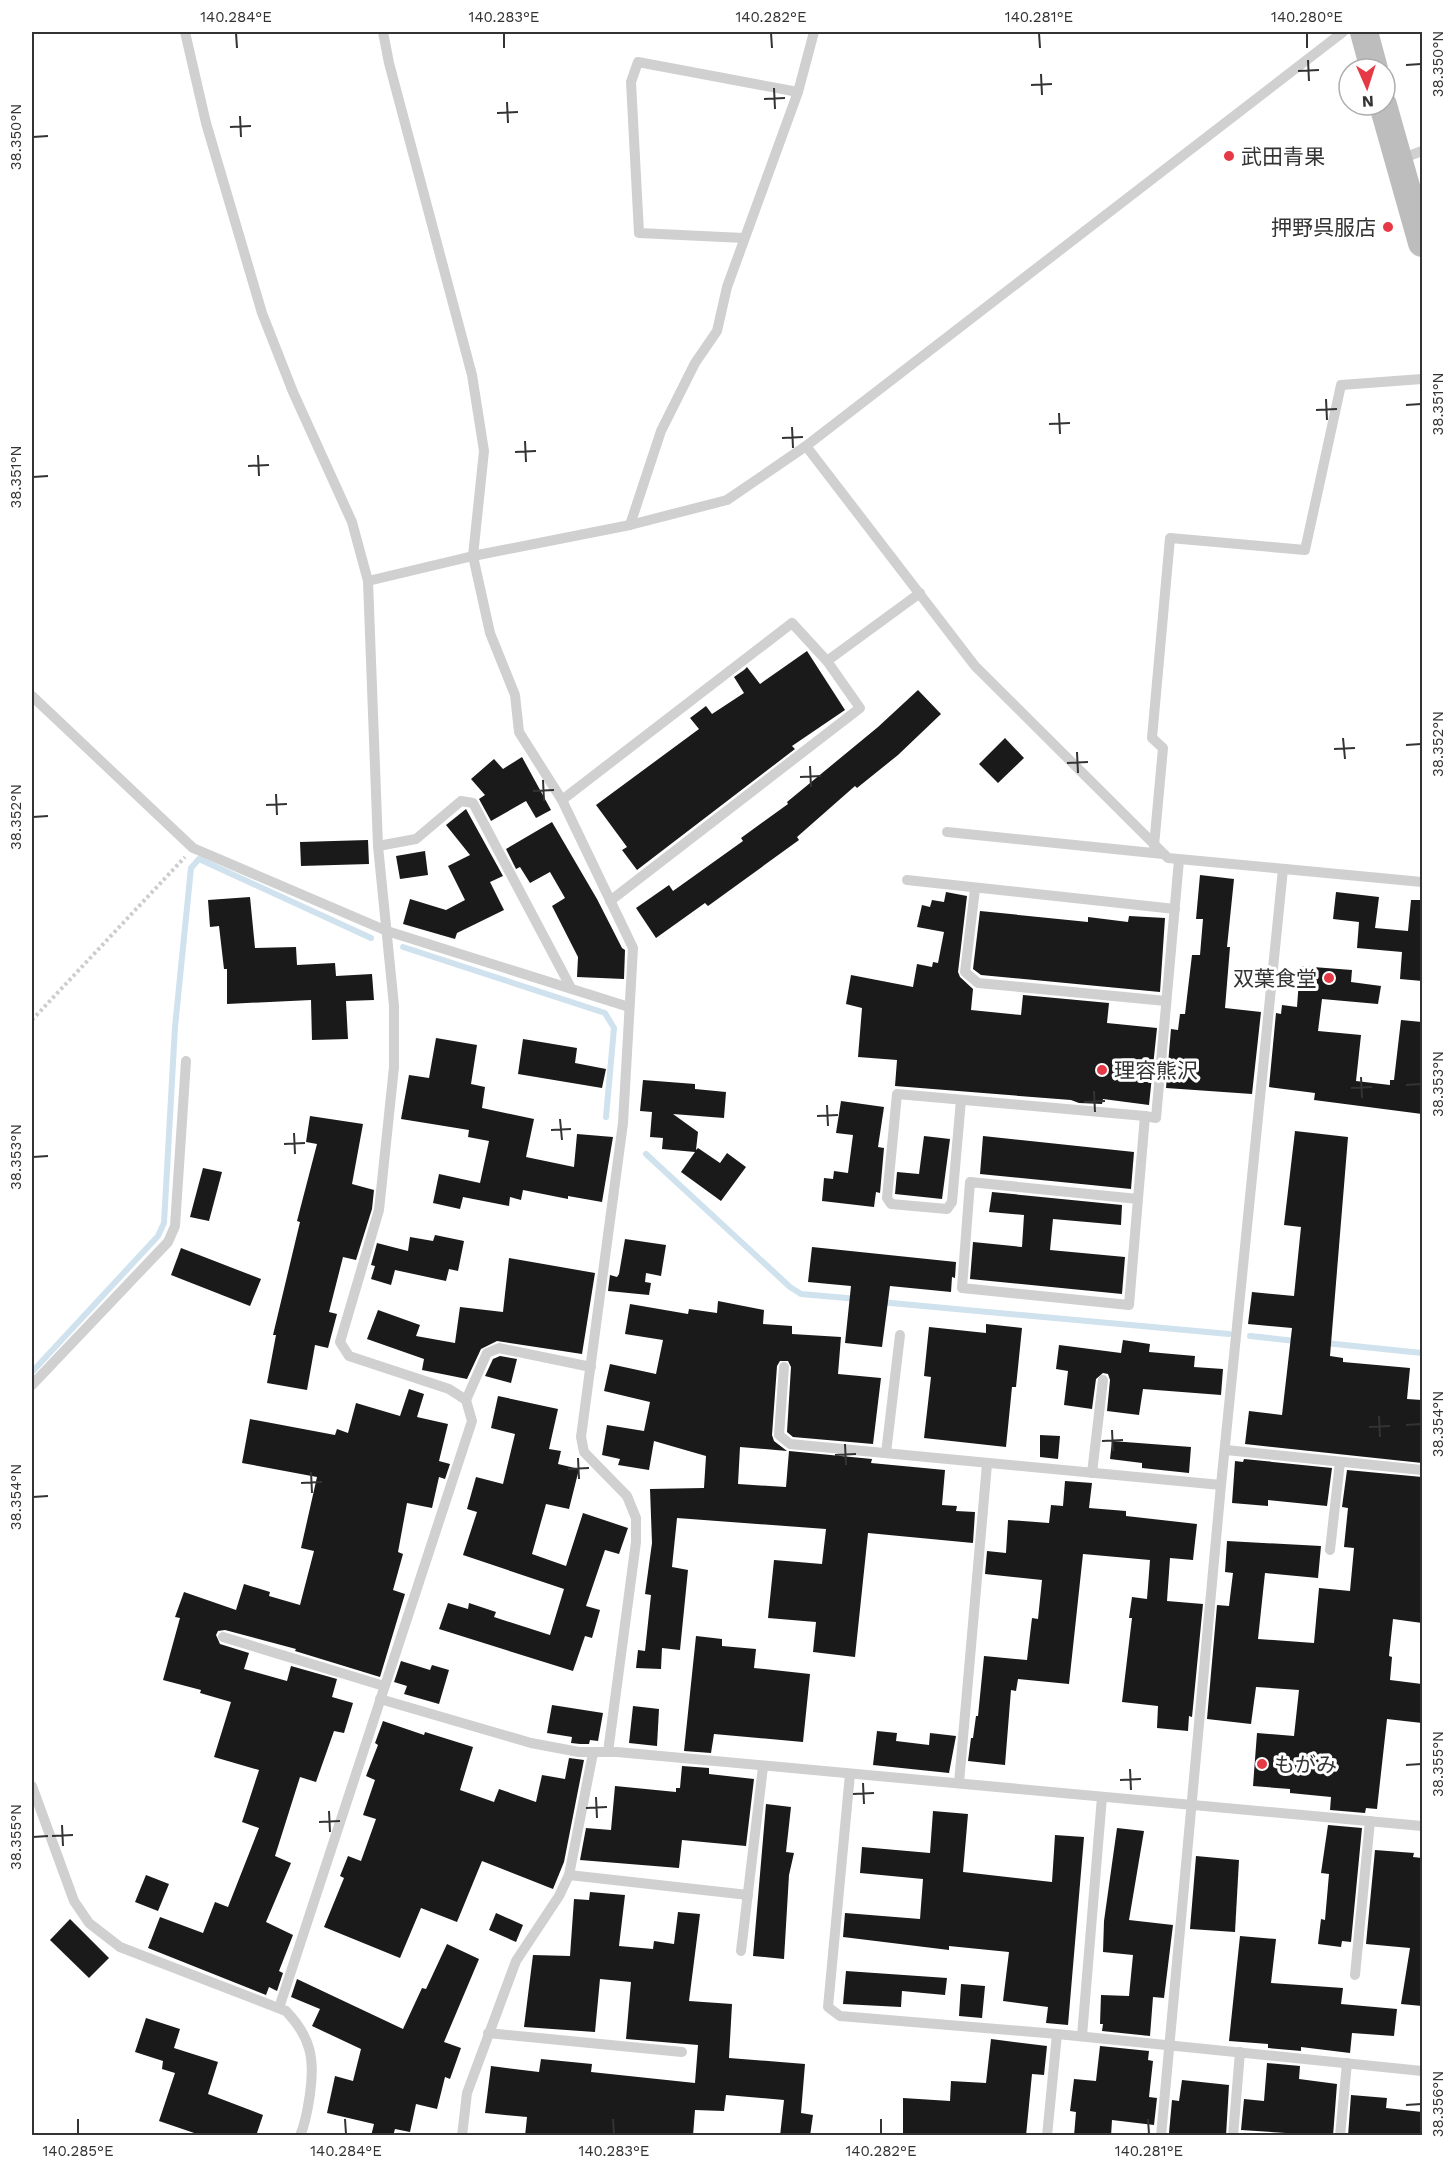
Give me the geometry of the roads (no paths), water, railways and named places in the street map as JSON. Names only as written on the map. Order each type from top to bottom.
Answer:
[{"type":"main road","points":[[1364,32],[1371,57]]},
{"type":"main road","points":[[1389,117],[1410,156],[1422,243]]},
{"type":"lane","points":[[184,32],[206,123],[262,313],[293,392],[352,522],[368,581],[378,846],[394,1006],[394,1067],[379,1210],[340,1342],[349,1356],[449,1389],[466,1400]]},
{"type":"lane","points":[[383,32],[389,63],[472,375],[484,451],[473,556],[490,633],[515,695],[519,732],[562,800],[633,948],[623,1123],[581,1437],[584,1452],[627,1496],[636,1518],[636,1542],[608,1752]]},
{"type":"lane","points":[[630,525],[661,430],[695,363],[717,331],[727,287],[798,92],[814,32]]},
{"type":"lane","points":[[368,581],[473,556],[630,525],[728,501],[806,446],[1343,32]]},
{"type":"lane","points":[[744,238],[639,232],[631,82],[638,62],[798,92]]},
{"type":"lane","points":[[1154,846],[1162,748],[1152,738],[1170,538],[1305,550],[1341,385],[1422,379]]},
{"type":"lane","points":[[806,446],[975,666],[1168,858],[1422,882]]},
{"type":"lane","points":[[827,662],[920,593]]},
{"type":"lane","points":[[562,800],[792,622],[827,662],[860,708],[610,901]]},
{"type":"lane","points":[[32,696],[194,848],[387,931],[570,986],[629,1007]]},
{"type":"lane","points":[[378,846],[416,839],[460,801],[473,803],[570,986]]},
{"type":"lane","points":[[948,832],[1163,854]]},
{"type":"lane","points":[[961,1100],[952,1202],[947,1209],[891,1204],[887,1198],[897,1094],[1156,1118],[1179,860]]},
{"type":"lane","points":[[1161,2136],[1221,1485],[1283,869]]},
{"type":"lane","points":[[907,880],[1175,909]]},
{"type":"lane","points":[[975,889],[965,972],[978,983],[1166,1001]]},
{"type":"lane","points":[[32,1385],[168,1242],[175,1226],[186,1061]]},
{"type":"lane","points":[[1138,1198],[970,1182],[962,1288],[1129,1305],[1145,1116]]},
{"type":"lane","points":[[952,1202],[969,1204]]},
{"type":"lane","points":[[886,1454],[900,1335]]},
{"type":"lane","points":[[279,2008],[472,1421],[466,1400],[487,1353],[499,1348],[591,1367]]},
{"type":"lane","points":[[784,1367],[779,1435],[790,1443],[1221,1485]]},
{"type":"lane","points":[[1092,1473],[1103,1380]]},
{"type":"lane","points":[[1226,1450],[1422,1470]]},
{"type":"lane","points":[[1330,1550],[1340,1462]]},
{"type":"lane","points":[[959,1783],[987,1464]]},
{"type":"lane","points":[[222,1637],[384,1686]]},
{"type":"lane","points":[[380,1698],[531,1743],[593,1753],[608,1752],[1422,1826]]},
{"type":"lane","points":[[462,2136],[467,2093],[516,1961],[560,1896],[569,1875],[593,1753]]},
{"type":"lane","points":[[741,1951],[763,1767]]},
{"type":"lane","points":[[850,1774],[828,2007],[840,2016],[1082,2036],[1422,2071]]},
{"type":"lane","points":[[32,1786],[74,1900],[89,1923],[120,1947],[286,2011],[301,2029],[313,2057],[306,2122],[300,2136]]},
{"type":"lane","points":[[1082,2036],[1102,1797]]},
{"type":"lane","points":[[1354,1976],[1370,1821]]},
{"type":"lane","points":[[569,1875],[748,1895]]},
{"type":"lane","points":[[488,2033],[682,2052]]},
{"type":"lane","points":[[1047,2136],[1057,2034]]},
{"type":"lane","points":[[1233,2136],[1240,2052]]},
{"type":"lane","points":[[1340,2136],[1347,2063]]},
{"type":"waterway","points":[[32,1372],[158,1236],[164,1223],[175,1027],[191,868],[199,859],[371,938]]},
{"type":"waterway","points":[[403,947],[605,1013],[614,1028],[606,1117]]},
{"type":"waterway","points":[[646,1154],[790,1287],[801,1294],[858,1299]]},
{"type":"waterway","points":[[880,1302],[1229,1334]]},
{"type":"waterway","points":[[1250,1336],[1296,1341]]},
{"type":"waterway","points":[[1325,1343],[1422,1353]]},
{"type":"place","name":"武田青果","points":[[1229,156]]},
{"type":"place","name":"押野呉服店","points":[[1388,227]]},
{"type":"place","name":"双葉食堂","points":[[1329,978]]},
{"type":"place","name":"理容熊沢","points":[[1102,1070]]},
{"type":"place","name":"もがみ","points":[[1262,1764]]}]
